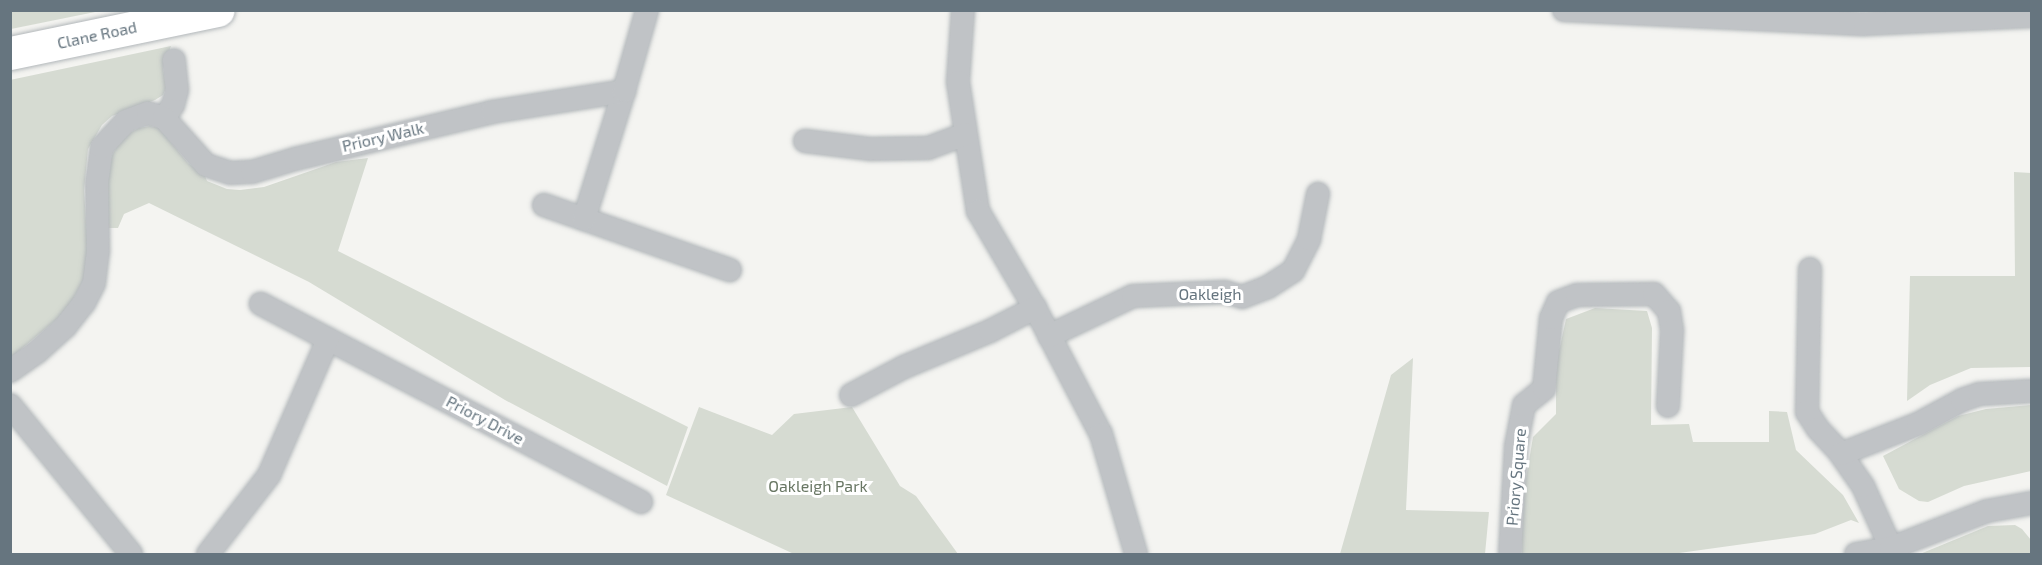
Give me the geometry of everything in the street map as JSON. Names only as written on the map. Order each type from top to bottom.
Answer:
[{"type":"main road","name":"Clane Road","points":[[10,53],[218,10]]},
{"type":"street","points":[[584,219],[624,91],[646,10]]},
{"type":"street","points":[[963,10],[958,82],[978,211],[1035,308],[1101,434],[1136,555]]},
{"type":"street","points":[[1564,10],[1795,17],[1878,24],[2031,16]]},
{"type":"street","points":[[10,370],[37,352],[65,327],[84,303],[94,283],[98,251],[97,183],[102,147],[126,121],[148,113],[164,118],[173,105],[177,90],[174,60]]},
{"type":"street","name":"Priory Walk","points":[[164,118],[206,165],[230,173],[252,172],[295,159],[492,112],[624,91]]},
{"type":"street","points":[[805,141],[870,149],[928,148],[966,134]]},
{"type":"street","name":"Oakleigh","points":[[1049,336],[1133,296],[1225,292],[1242,297],[1268,287],[1293,271],[1309,238],[1318,194]]},
{"type":"street","points":[[544,205],[730,270]]},
{"type":"street","points":[[1810,269],[1807,412],[1863,486],[1891,548]]},
{"type":"street","name":"Priory Square","points":[[1510,555],[1516,446],[1524,405],[1544,389],[1551,318],[1558,302],[1577,295],[1654,294],[1669,312],[1672,331],[1668,406]]},
{"type":"street","name":"Priory Drive","points":[[261,304],[641,502]]},
{"type":"street","points":[[851,394],[904,367],[990,331],[1035,308]]},
{"type":"street","points":[[208,555],[269,475],[328,339]]},
{"type":"street","points":[[1841,454],[1918,424],[1962,400],[1979,394],[2031,391]]},
{"type":"street","points":[[10,405],[131,555]]},
{"type":"street","points":[[1856,555],[1891,548],[1987,511],[2031,503]]},
{"type":"green space","points":[[11,10],[100,10],[100,11],[11,29]]},
{"type":"green space","points":[[171,46],[163,69],[166,88],[163,95],[112,116],[102,125],[88,149],[84,190],[88,253],[85,277],[72,301],[57,319],[13,356],[10,354],[10,80]]},
{"type":"green space","points":[[150,126],[159,128],[188,163],[205,176],[207,181],[227,189],[264,187],[336,162],[368,158],[338,251],[688,427],[667,486],[505,400],[309,282],[149,203],[124,214],[118,228],[108,228],[105,206],[109,161],[122,137],[139,128]]},
{"type":"green space","points":[[2014,172],[2031,173],[2031,367],[1971,368],[1930,385],[1907,401],[1910,276],[2015,276]]},
{"type":"green space","points":[[1595,308],[1647,311],[1652,328],[1651,425],[1689,424],[1693,442],[1769,442],[1769,411],[1787,412],[1796,450],[1843,495],[1859,523],[1851,520],[1815,534],[1672,554],[1522,554],[1522,502],[1533,437],[1556,414],[1556,365],[1566,319]]},
{"type":"green space","points":[[1413,358],[1406,510],[1489,512],[1485,554],[1340,554],[1391,375]]},
{"type":"green space","points":[[2031,405],[2031,471],[1964,486],[1928,502],[1919,501],[1899,489],[1883,456],[1958,416],[1986,409]]},
{"type":"green space","name":"Oakleigh Park","points":[[699,407],[772,435],[794,414],[852,407],[900,486],[916,496],[958,554],[794,554],[666,495]]},
{"type":"green space","points":[[2015,525],[2022,529],[2031,540],[2031,554],[1920,554],[1988,526]]}]
